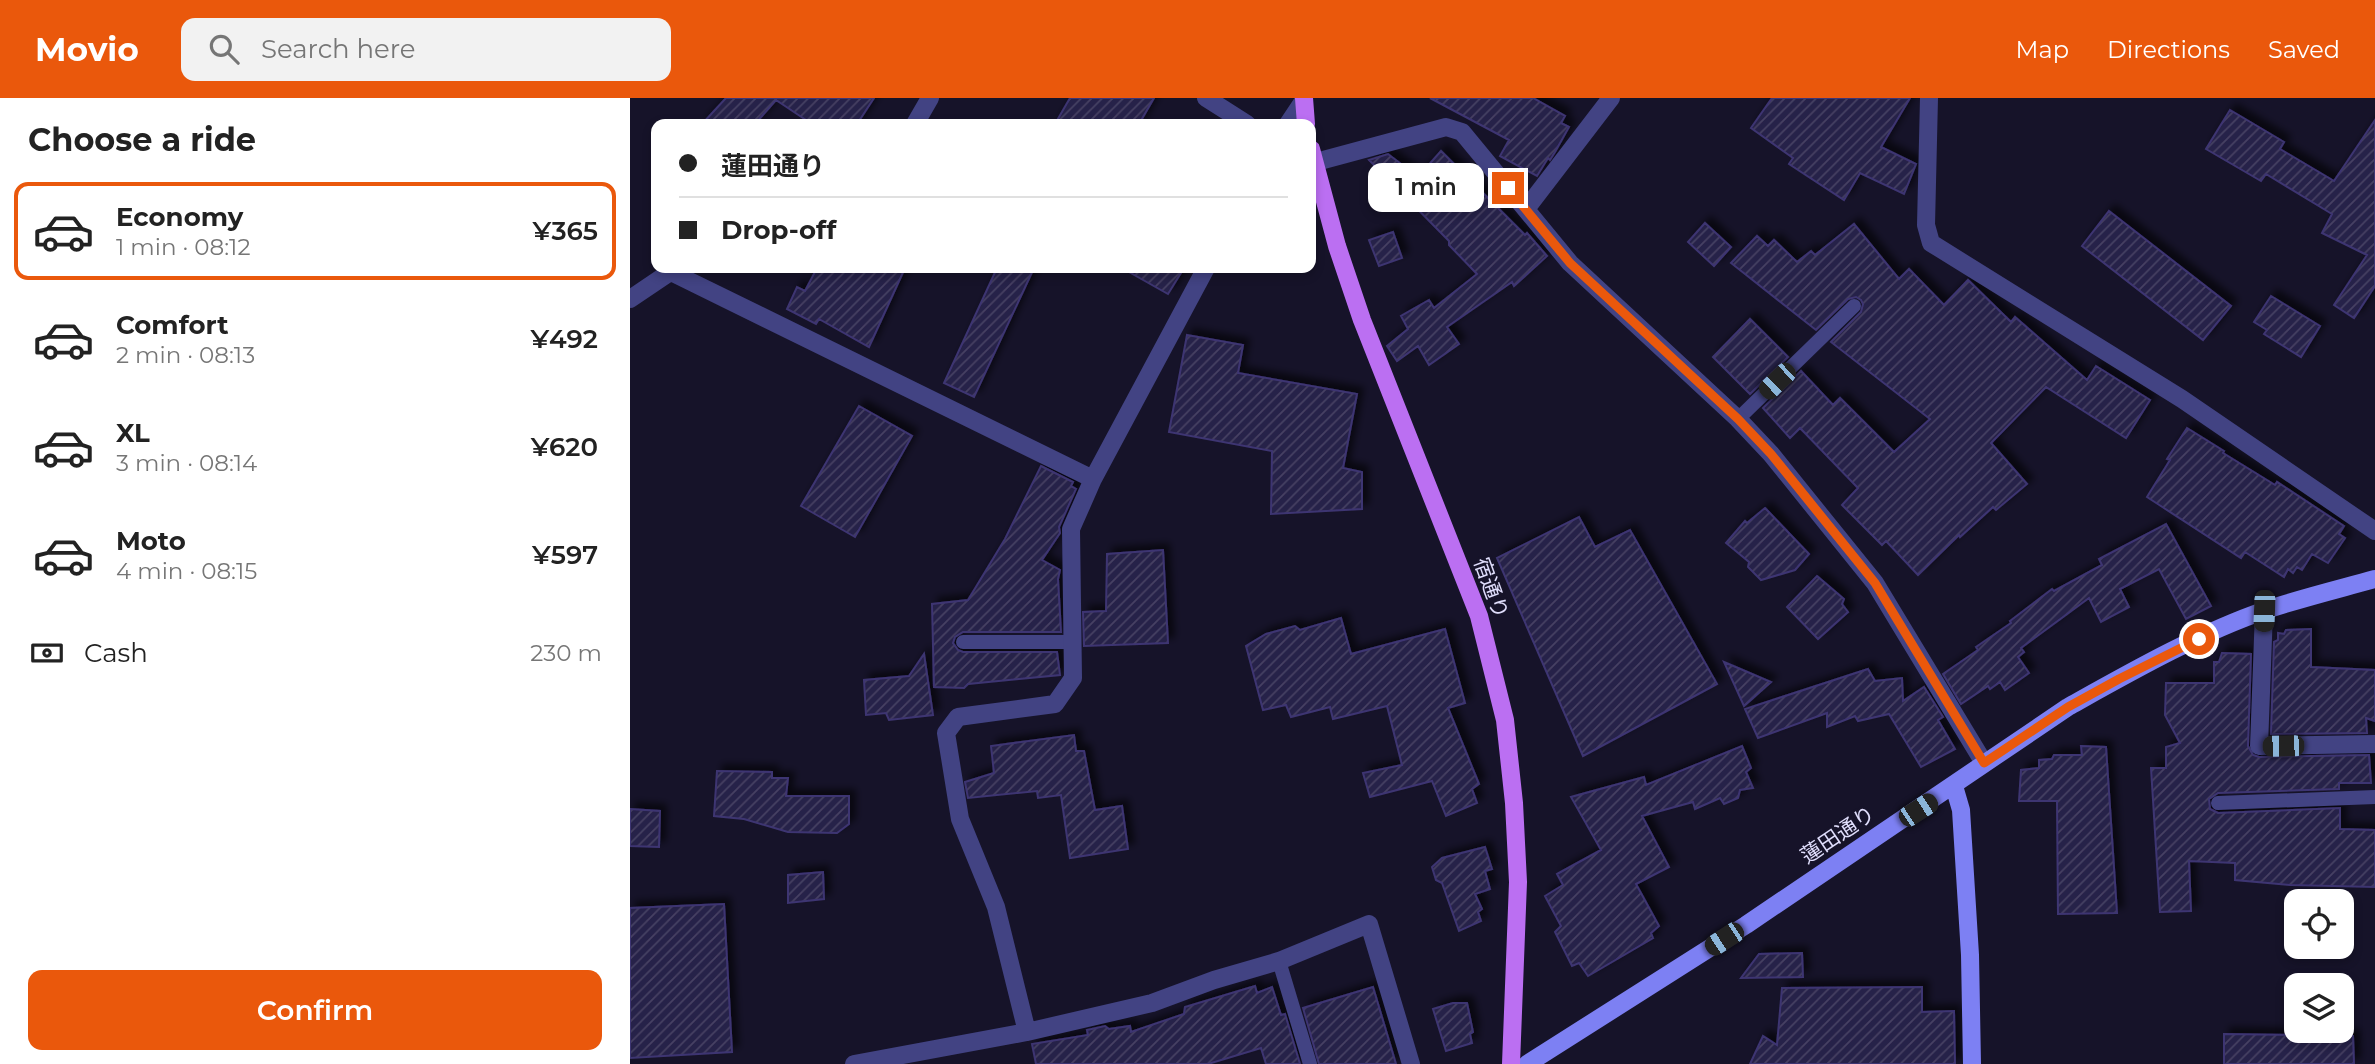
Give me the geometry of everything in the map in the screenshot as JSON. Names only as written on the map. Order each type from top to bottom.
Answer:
[{"type":"main road","points":[[1304,99],[1306,119]]},
{"type":"main road","name":"宿通り","points":[[1316,166],[1337,246],[1362,320],[1479,616],[1505,720],[1514,803],[1518,882],[1511,1064]]},
{"type":"main road","name":"蓮田通り","points":[[1527,1064],[1735,932],[2068,707],[2119,679],[2264,611],[2375,579]]},
{"type":"main road","points":[[1954,786],[1961,810],[1972,1064]]},
{"type":"street","points":[[918,119],[930,98]]},
{"type":"street","points":[[1206,98],[1239,119]]},
{"type":"street","points":[[1526,209],[1611,98]]},
{"type":"street","points":[[1929,98],[1926,225],[1931,243],[2182,399],[2375,531]]},
{"type":"street","points":[[1291,119],[1304,99]]},
{"type":"street","points":[[1316,154],[1446,127],[1462,132],[1570,263],[1738,419],[1771,454],[1875,583],[1984,763]]},
{"type":"street","points":[[630,299],[669,273]]},
{"type":"street","points":[[679,273],[1093,479]]},
{"type":"street","points":[[1027,1032],[996,907],[960,819],[946,733],[958,717],[1055,704],[1073,678],[1071,529],[1093,479],[1203,273]]},
{"type":"street","points":[[2264,611],[2259,746],[2375,744]]},
{"type":"street","points":[[854,1064],[1027,1032],[1152,1003],[1214,980],[1279,961],[1369,924],[1411,1064]]},
{"type":"lane","points":[[1738,419],[1854,306]]},
{"type":"lane","points":[[963,642],[1073,642]]},
{"type":"lane","points":[[2218,803],[2375,797]]},
{"type":"lane","points":[[1279,961],[1310,1064]]},
{"type":"building","points":[[726,98],[874,98],[860,119],[804,119],[776,100],[759,119],[707,119]]},
{"type":"building","points":[[1070,98],[1154,98],[1142,119],[1058,119]]},
{"type":"building","points":[[1430,98],[1533,98],[1565,116],[1561,123],[1569,127],[1550,160],[1548,158],[1537,176],[1500,156],[1509,140]]},
{"type":"building","points":[[1772,98],[1910,98],[1881,147],[1916,164],[1904,194],[1860,173],[1844,200],[1789,164],[1793,158],[1751,128]]},
{"type":"building","points":[[2230,110],[2284,142],[2280,149],[2334,181],[2375,120],[2375,286],[2354,318],[2334,305],[2367,255],[2322,233],[2332,214],[2266,174],[2261,181],[2206,149]]},
{"type":"building","points":[[1441,151],[1525,235],[1527,233],[1547,256],[1514,286],[1512,282],[1447,327],[1459,344],[1429,365],[1418,346],[1397,361],[1387,346],[1408,329],[1401,316],[1429,300],[1434,308],[1477,274],[1449,245],[1449,241],[1369,160],[1388,154],[1418,177]]},
{"type":"building","points":[[2109,211],[2231,306],[2203,340],[2082,246]]},
{"type":"building","points":[[1705,223],[1731,247],[1714,266],[1688,242]]},
{"type":"building","points":[[1854,224],[1899,279],[1909,269],[1944,305],[1968,280],[2011,322],[2015,317],[2087,380],[2096,366],[2150,400],[2126,438],[2046,387],[1991,443],[2027,484],[1996,510],[1993,507],[1960,537],[1959,535],[1918,575],[1886,541],[1882,545],[1842,505],[1858,488],[1800,428],[1790,438],[1763,408],[1801,371],[1833,405],[1840,398],[1894,452],[1930,419],[1831,342],[1861,312],[1861,300],[1856,297],[1848,299],[1816,330],[1731,263],[1757,236],[1768,246],[1774,240],[1797,262],[1811,251],[1815,255]]},
{"type":"building","points":[[1393,232],[1402,258],[1379,266],[1369,240]]},
{"type":"building","points":[[814,273],[903,273],[869,347],[819,319],[816,324],[787,309],[797,287],[805,291]]},
{"type":"building","points":[[995,273],[1032,273],[974,397],[944,383]]},
{"type":"building","points":[[1131,273],[1181,273],[1168,294]]},
{"type":"building","points":[[2271,296],[2320,326],[2301,357],[2264,334],[2267,330],[2254,322]]},
{"type":"building","points":[[1750,319],[1788,357],[1750,394],[1713,357]]},
{"type":"building","points":[[1187,335],[1243,345],[1238,373],[1357,394],[1343,468],[1362,472],[1362,509],[1271,514],[1272,451],[1169,432]]},
{"type":"building","points":[[859,406],[912,436],[855,537],[801,506]]},
{"type":"building","points":[[2187,428],[2224,451],[2223,453],[2275,485],[2277,482],[2344,526],[2339,534],[2345,538],[2328,563],[2312,554],[2302,570],[2297,567],[2293,573],[2288,569],[2284,577],[2245,552],[2241,558],[2147,497]]},
{"type":"building","points":[[1041,466],[1073,482],[1071,486],[1076,489],[1059,527],[1060,533],[1042,560],[1060,570],[1058,579],[1061,632],[963,632],[955,637],[953,643],[963,652],[1057,652],[1060,675],[968,684],[964,688],[934,687],[932,604],[968,600],[1005,539]]},
{"type":"building","points":[[1765,508],[1809,554],[1795,570],[1761,580],[1748,567],[1749,562],[1726,543],[1745,521],[1747,523]]},
{"type":"building","points":[[1579,517],[1595,547],[1630,530],[1717,684],[1583,756],[1497,558]]},
{"type":"building","points":[[2166,524],[2211,606],[2186,619],[2159,569],[2120,589],[2129,607],[2101,622],[2089,598],[2021,648],[2024,652],[2018,657],[2029,673],[2005,690],[2000,682],[1990,689],[1988,686],[1961,704],[1943,674],[1978,650],[1976,647],[2011,623],[2010,621],[2052,589],[2054,591],[2102,565],[2099,559]]},
{"type":"building","points":[[1163,550],[1168,643],[1084,646],[1083,612],[1106,611],[1107,554]]},
{"type":"building","points":[[1817,576],[1844,599],[1842,604],[1848,612],[1818,639],[1787,607]]},
{"type":"building","points":[[1341,618],[1351,654],[1445,629],[1465,703],[1448,708],[1479,784],[1472,789],[1477,803],[1446,816],[1432,781],[1370,797],[1363,773],[1402,765],[1387,706],[1333,719],[1330,707],[1291,717],[1286,705],[1263,710],[1246,646],[1266,634],[1295,626],[1300,630]]},
{"type":"building","points":[[2311,629],[2311,667],[2375,670],[2375,721],[2366,718],[2367,733],[2271,734],[2274,642],[2278,640],[2278,633],[2284,634],[2286,630]]},
{"type":"building","points":[[2222,653],[2251,654],[2248,746],[2253,755],[2369,755],[2371,783],[2339,783],[2339,789],[2218,793],[2209,799],[2210,809],[2218,813],[2340,808],[2340,829],[2375,830],[2375,887],[2290,885],[2235,880],[2235,863],[2189,861],[2191,911],[2160,912],[2151,768],[2166,768],[2166,747],[2180,743],[2165,715],[2166,683],[2214,683],[2214,662],[2219,662]]},
{"type":"building","points":[[924,654],[933,715],[889,720],[886,713],[866,715],[864,680],[909,676]]},
{"type":"building","points":[[1724,662],[1771,682],[1744,706]]},
{"type":"building","points":[[1868,669],[1875,681],[1902,678],[1903,701],[1924,687],[1943,717],[1938,720],[1955,749],[1921,767],[1889,714],[1858,721],[1855,716],[1827,727],[1827,713],[1758,738],[1745,709]]},
{"type":"building","points":[[1074,735],[1076,751],[1084,751],[1095,810],[1122,806],[1128,849],[1070,858],[1061,795],[1038,798],[1037,791],[968,798],[965,782],[994,773],[991,746]]},
{"type":"building","points":[[1742,746],[1751,768],[1746,772],[1753,788],[1740,790],[1738,798],[1724,804],[1720,798],[1695,809],[1693,802],[1642,816],[1669,867],[1636,884],[1659,926],[1651,933],[1653,938],[1588,976],[1579,963],[1572,966],[1555,932],[1561,926],[1545,896],[1563,885],[1557,874],[1601,850],[1571,797],[1644,777],[1646,785]]},
{"type":"building","points":[[2081,746],[2106,747],[2117,913],[2058,914],[2057,801],[2019,801],[2021,770],[2039,768],[2039,760],[2052,759],[2054,755],[2082,755]]},
{"type":"building","points":[[717,771],[772,772],[772,778],[788,778],[786,796],[849,796],[849,824],[837,833],[788,832],[744,819],[714,816]]},
{"type":"building","points":[[630,809],[660,811],[659,847],[630,846]]},
{"type":"building","points":[[1485,847],[1492,869],[1485,871],[1490,889],[1475,894],[1482,909],[1478,912],[1481,921],[1459,931],[1442,883],[1436,880],[1432,867],[1442,858]]},
{"type":"building","points":[[823,872],[824,899],[788,903],[788,875]]},
{"type":"building","points":[[724,904],[732,1052],[630,1058],[630,908]]},
{"type":"building","points":[[1802,953],[1803,977],[1741,978],[1759,954]]},
{"type":"building","points":[[1255,986],[1257,993],[1272,987],[1281,1015],[1285,1014],[1300,1064],[1266,1064],[1261,1048],[1208,1064],[1036,1064],[1032,1044],[1088,1035],[1087,1030],[1105,1026],[1109,1029],[1130,1026],[1131,1032],[1184,1014],[1185,1007]]},
{"type":"building","points":[[1373,987],[1396,1064],[1319,1064],[1303,1008]]},
{"type":"building","points":[[1922,987],[1922,1012],[1954,1011],[1955,1064],[1750,1064],[1763,1036],[1777,1045],[1782,988]]},
{"type":"building","points":[[1453,1003],[1467,1003],[1473,1032],[1470,1034],[1472,1043],[1446,1051],[1433,1009]]},
{"type":"building","points":[[2224,1034],[2284,1035],[2284,1043],[2353,1043],[2354,1064],[2224,1064]]},
{"type":"route","points":[[1508,188],[1570,263],[1738,419],[1771,454],[1875,583],[1984,763],[2068,707],[2199,639]]}]
